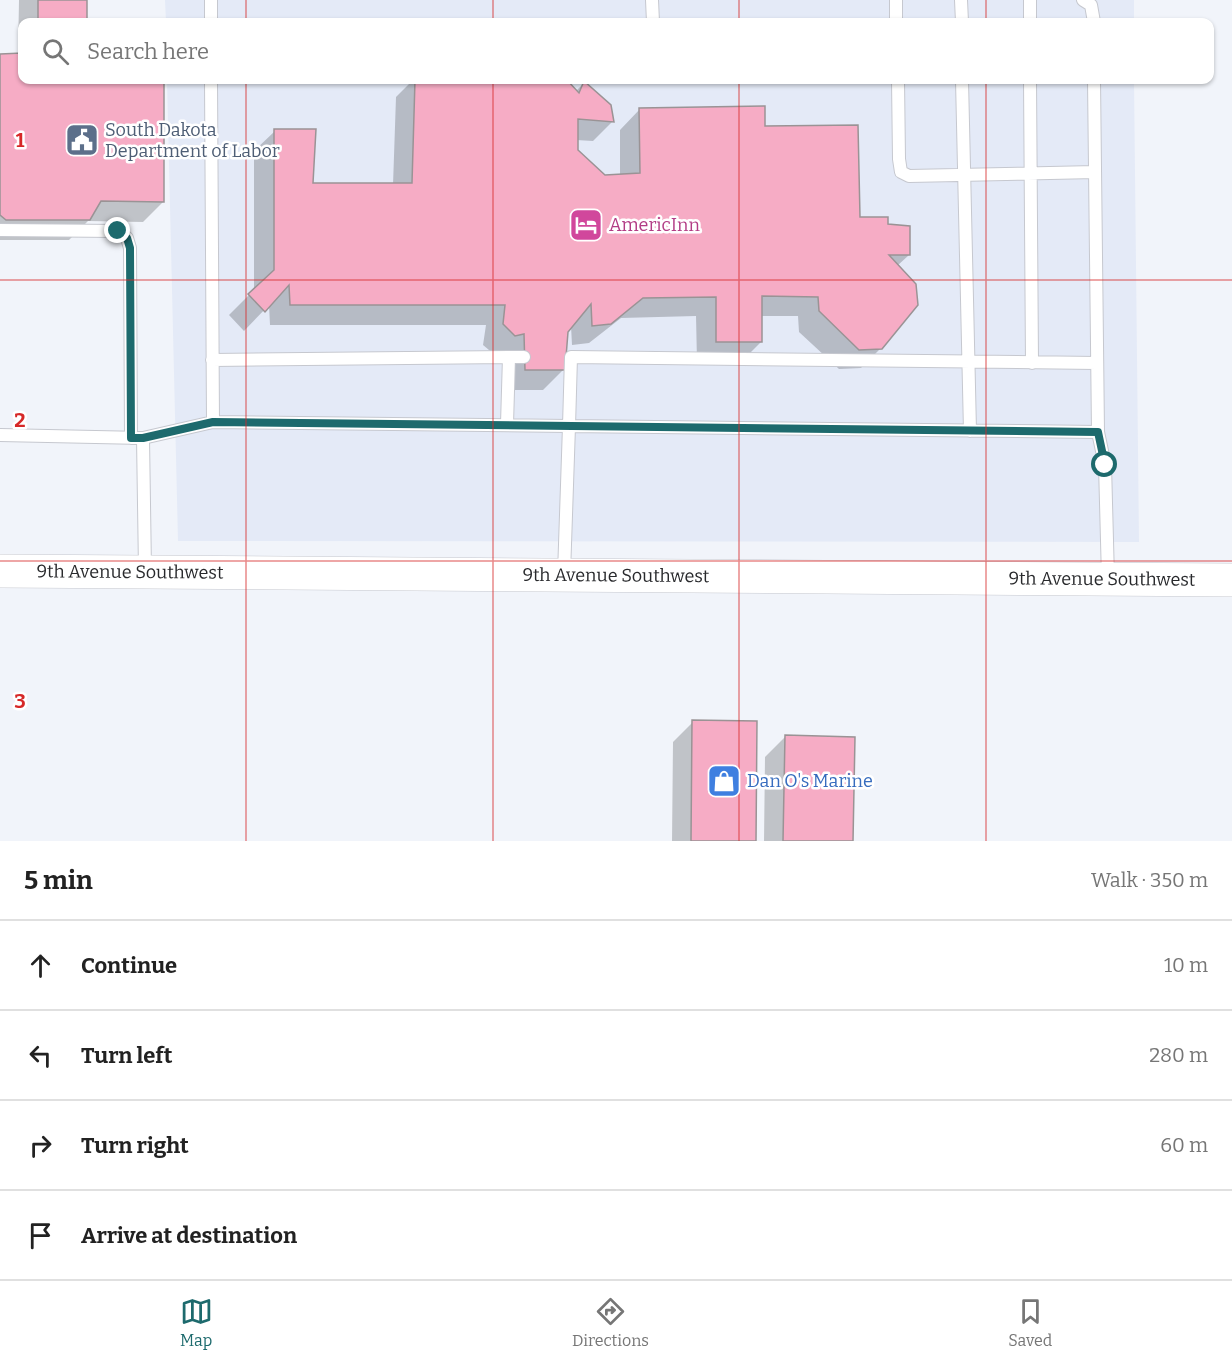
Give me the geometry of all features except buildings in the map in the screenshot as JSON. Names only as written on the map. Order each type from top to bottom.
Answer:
[{"type":"main road","name":"9th Avenue Southwest","points":[[0,571],[1232,580]]},
{"type":"lane","points":[[211,0],[211,18]]},
{"type":"lane","points":[[652,0],[652,18]]},
{"type":"lane","points":[[896,0],[896,18]]},
{"type":"lane","points":[[961,0],[962,18]]},
{"type":"lane","points":[[1030,0],[1030,18]]},
{"type":"lane","points":[[1083,0],[1091,5],[1093,18]]},
{"type":"lane","points":[[211,84],[213,422]]},
{"type":"lane","points":[[898,84],[902,172],[909,176],[1095,172]]},
{"type":"lane","points":[[962,84],[970,431]]},
{"type":"lane","points":[[1030,84],[1032,363]]},
{"type":"lane","points":[[1094,84],[1098,432],[1105,465],[1108,579]]},
{"type":"lane","points":[[0,230],[118,231],[127,238],[130,248],[145,573]]},
{"type":"lane","points":[[507,424],[509,357]]},
{"type":"lane","points":[[212,360],[524,357]]},
{"type":"lane","points":[[564,575],[568,357],[1097,363]]},
{"type":"lane","points":[[0,435],[137,438],[213,422],[1098,432]]},
{"type":"shaded area","points":[[165,0],[1134,0],[1134,18],[166,18]]},
{"type":"shaded area","points":[[167,84],[1134,84],[1139,542],[178,541]]},
{"type":"place","name":"South Dakota Department of Labor","points":[[82,140]]},
{"type":"place","name":"AmericInn","points":[[586,225]]},
{"type":"place","name":"Dan O's Marine","points":[[724,781]]},
{"type":"route","points":[[118,231],[127,238],[130,248],[131,438],[143,438],[213,422],[1098,432],[1105,465]]}]
